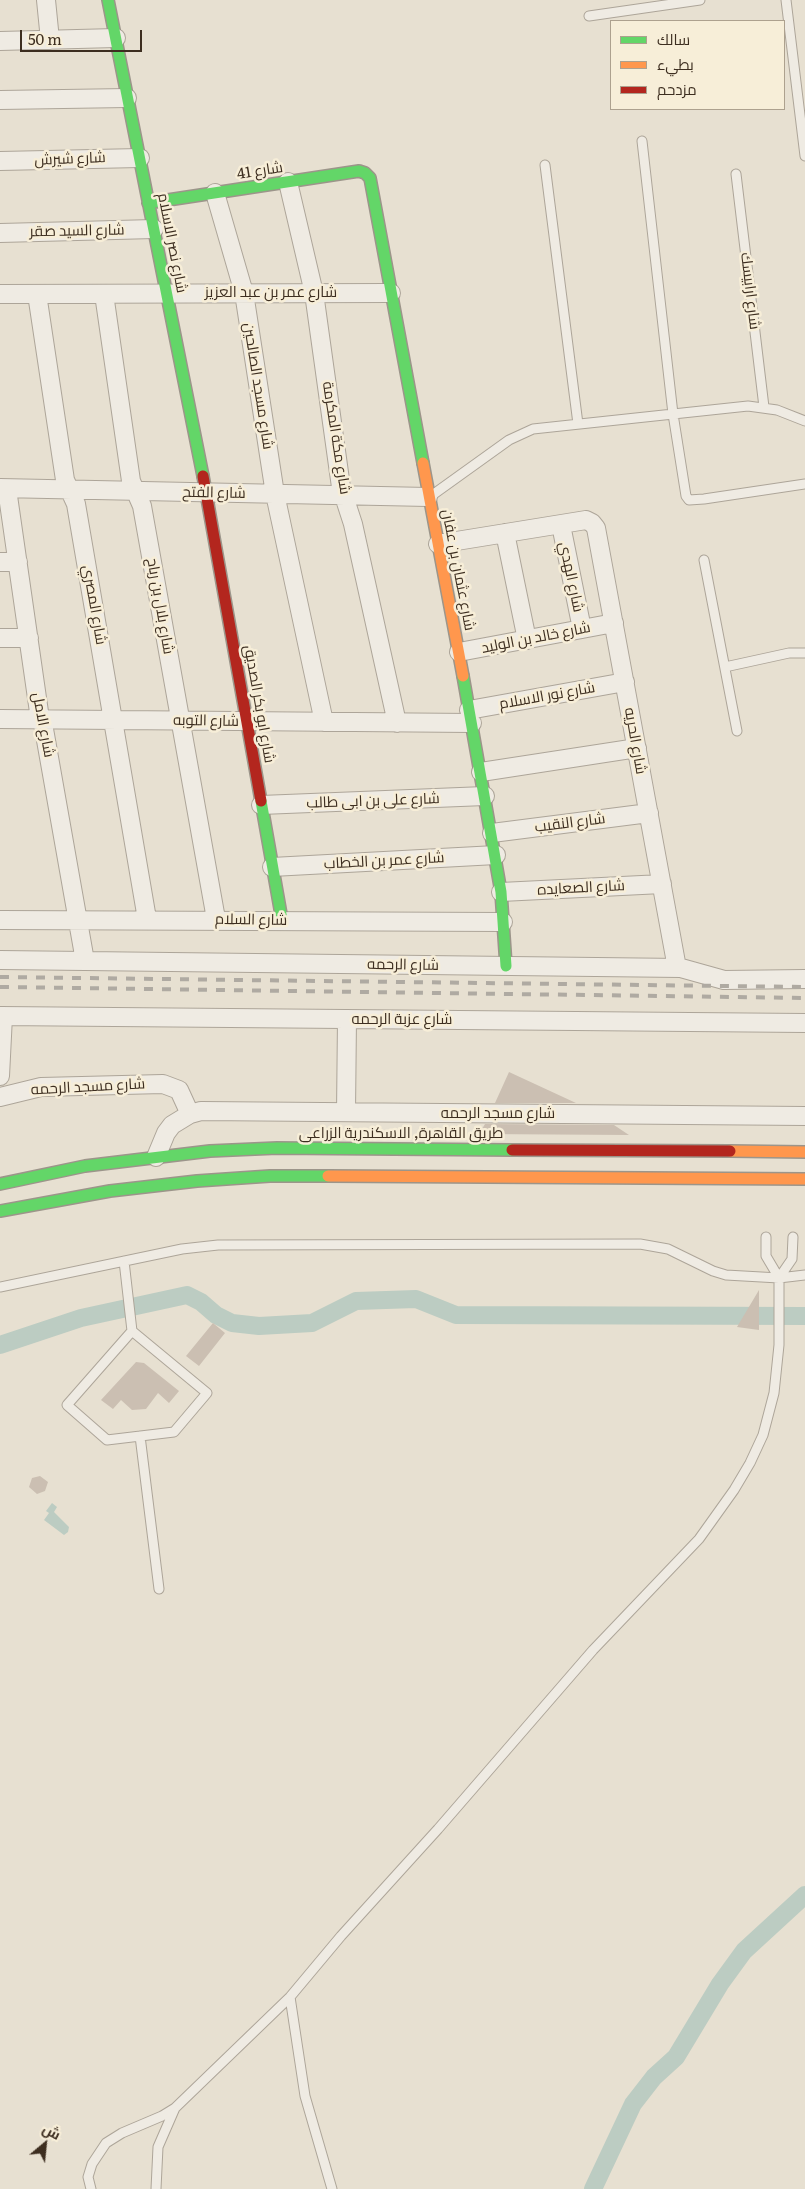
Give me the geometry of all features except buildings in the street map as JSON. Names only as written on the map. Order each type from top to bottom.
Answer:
[{"type":"main road","name":"شارع نصر الاسلام","points":[[108,0],[206,492]]},
{"type":"main road","name":"شارع 41","points":[[148,204],[359,171],[368,175],[371,181]]},
{"type":"main road","name":"شارع عثمان بن عفان","points":[[371,181],[428,497],[486,796],[501,892],[506,966]]},
{"type":"main road","name":"شارع ابو بكر الصديق","points":[[206,492],[282,920]]},
{"type":"main road","name":"طريق القاهرة, الاسكندرية الزراعى","points":[[0,1184],[85,1166],[210,1151],[277,1148],[805,1152]]},
{"type":"main road","points":[[0,1211],[110,1191],[196,1181],[270,1176],[805,1179]]},
{"type":"street","points":[[46,0],[50,40]]},
{"type":"street","points":[[0,40],[116,38]]},
{"type":"street","points":[[0,100],[128,98]]},
{"type":"street","name":"شارع شيرش","points":[[0,161],[140,158]]},
{"type":"street","name":"شارع مكة المكرمة","points":[[288,182],[314,293],[343,495],[352,524],[397,722]]},
{"type":"street","name":"شارع مسجد الصالحين","points":[[215,193],[244,293],[275,494]]},
{"type":"street","name":"شارع السيد صقر","points":[[0,233],[154,229]]},
{"type":"street","name":"شارع عمر بن عبد العزيز","points":[[0,294],[391,292]]},
{"type":"street","name":"شارع المصري","points":[[37,294],[65,480],[76,504],[147,919]]},
{"type":"street","name":"شارع بلال بن رباح","points":[[104,294],[134,491],[142,506],[216,919]]},
{"type":"street","name":"شارع الفتح","points":[[4,488],[428,497]]},
{"type":"street","name":"شارع الامل","points":[[4,488],[18,562],[41,719],[84,961]]},
{"type":"street","points":[[275,494],[324,722]]},
{"type":"street","name":"شارع الحريه","points":[[561,525],[586,520],[596,528],[677,968]]},
{"type":"street","points":[[438,544],[561,525]]},
{"type":"street","name":"شارع الهدي","points":[[561,525],[582,630]]},
{"type":"street","points":[[505,533],[527,640]]},
{"type":"street","points":[[0,562],[18,562]]},
{"type":"street","name":"شارع خالد بن الوليد","points":[[459,652],[614,624]]},
{"type":"street","points":[[0,638],[29,638]]},
{"type":"street","name":"شارع نور الاسلام","points":[[471,717],[625,682]]},
{"type":"street","name":"شارع التوبه","points":[[0,719],[397,722],[471,717]]},
{"type":"street","points":[[481,772],[637,748]]},
{"type":"street","name":"شارع على بن ابى طالب","points":[[261,805],[486,796]]},
{"type":"street","name":"شارع النقيب","points":[[492,833],[649,813]]},
{"type":"street","name":"شارع عمر بن الخطاب","points":[[272,867],[496,855]]},
{"type":"street","name":"شارع الصعايده","points":[[501,892],[662,884]]},
{"type":"street","name":"شارع السلام","points":[[0,920],[216,919],[503,922]]},
{"type":"street","name":"شارع الرحمه","points":[[0,960],[677,968],[689,969],[724,980],[805,979]]},
{"type":"street","points":[[0,1076],[1,1016]]},
{"type":"street","name":"شارع عزبة الرحمه","points":[[1,1016],[805,1023]]},
{"type":"street","points":[[346,1112],[347,1019]]},
{"type":"street","name":"شارع مسجد الرحمه","points":[[0,1097],[40,1087],[163,1084],[178,1090],[190,1114]]},
{"type":"street","name":"شارع مسجد الرحمه","points":[[156,1157],[166,1133],[181,1118],[201,1111],[805,1116]]},
{"type":"lane","points":[[589,16],[660,3],[700,0]]},
{"type":"lane","points":[[786,0],[805,156]]},
{"type":"lane","points":[[642,141],[673,414],[686,496],[689,500],[805,484]]},
{"type":"lane","points":[[545,165],[578,424]]},
{"type":"lane","name":"شارع ارابيسك","points":[[736,174],[764,407]]},
{"type":"lane","points":[[428,497],[521,434],[533,429],[748,406],[777,410],[805,421]]},
{"type":"lane","points":[[704,560],[737,731]]},
{"type":"lane","points":[[724,667],[789,653],[805,653]]},
{"type":"lane","points":[[91,2189],[88,2177],[92,2164],[106,2143],[122,2133],[162,2116],[175,2108],[222,2060],[290,1997],[340,1936],[438,1830],[593,1650],[698,1539],[734,1490],[763,1436],[774,1393],[779,1345],[779,1278],[766,1256],[766,1237]]},
{"type":"lane","points":[[779,1278],[793,1255],[793,1237]]},
{"type":"lane","points":[[0,1287],[124,1261],[218,1245],[640,1244],[668,1249],[713,1271],[726,1275],[779,1278],[805,1275]]},
{"type":"lane","points":[[124,1261],[132,1316],[132,1331],[67,1405],[107,1440],[174,1432],[207,1393],[132,1331]]},
{"type":"lane","points":[[140,1436],[158,1589]]},
{"type":"lane","points":[[290,1997],[306,2096],[332,2189]]},
{"type":"lane","points":[[156,2189],[158,2147],[175,2108]]},
{"type":"shaded area","points":[[52,1503],[57,1507],[54,1512],[69,1527],[68,1532],[64,1535],[44,1520],[49,1513],[46,1511]]},
{"type":"waterway","points":[[0,1345],[81,1318],[187,1295],[201,1302],[216,1315],[232,1323],[259,1326],[312,1323],[356,1301],[416,1299],[456,1315],[805,1316]]},
{"type":"waterway","points":[[593,2189],[633,2104],[654,2077],[676,2057],[720,1984],[744,1951],[805,1895]]},
{"type":"railway","points":[[0,977],[805,987]]},
{"type":"railway","points":[[0,987],[805,998]]},
{"type":"traffic: fast","points":[[108,0],[203,476]]},
{"type":"traffic: fast","points":[[148,203],[359,171],[365,173],[370,178],[423,463]]},
{"type":"traffic: fast","points":[[463,676],[501,892],[506,966]]},
{"type":"traffic: fast","points":[[261,801],[282,920]]},
{"type":"traffic: fast","points":[[0,1184],[85,1166],[210,1151],[277,1148],[512,1150]]},
{"type":"traffic: fast","points":[[0,1211],[110,1191],[197,1181],[270,1176],[328,1176]]},
{"type":"traffic: slow","points":[[423,463],[463,676]]},
{"type":"traffic: slow","points":[[730,1151],[805,1152]]},
{"type":"traffic: slow","points":[[328,1176],[805,1179]]},
{"type":"traffic: jam","points":[[203,476],[261,801]]},
{"type":"traffic: jam","points":[[512,1150],[730,1151]]}]
